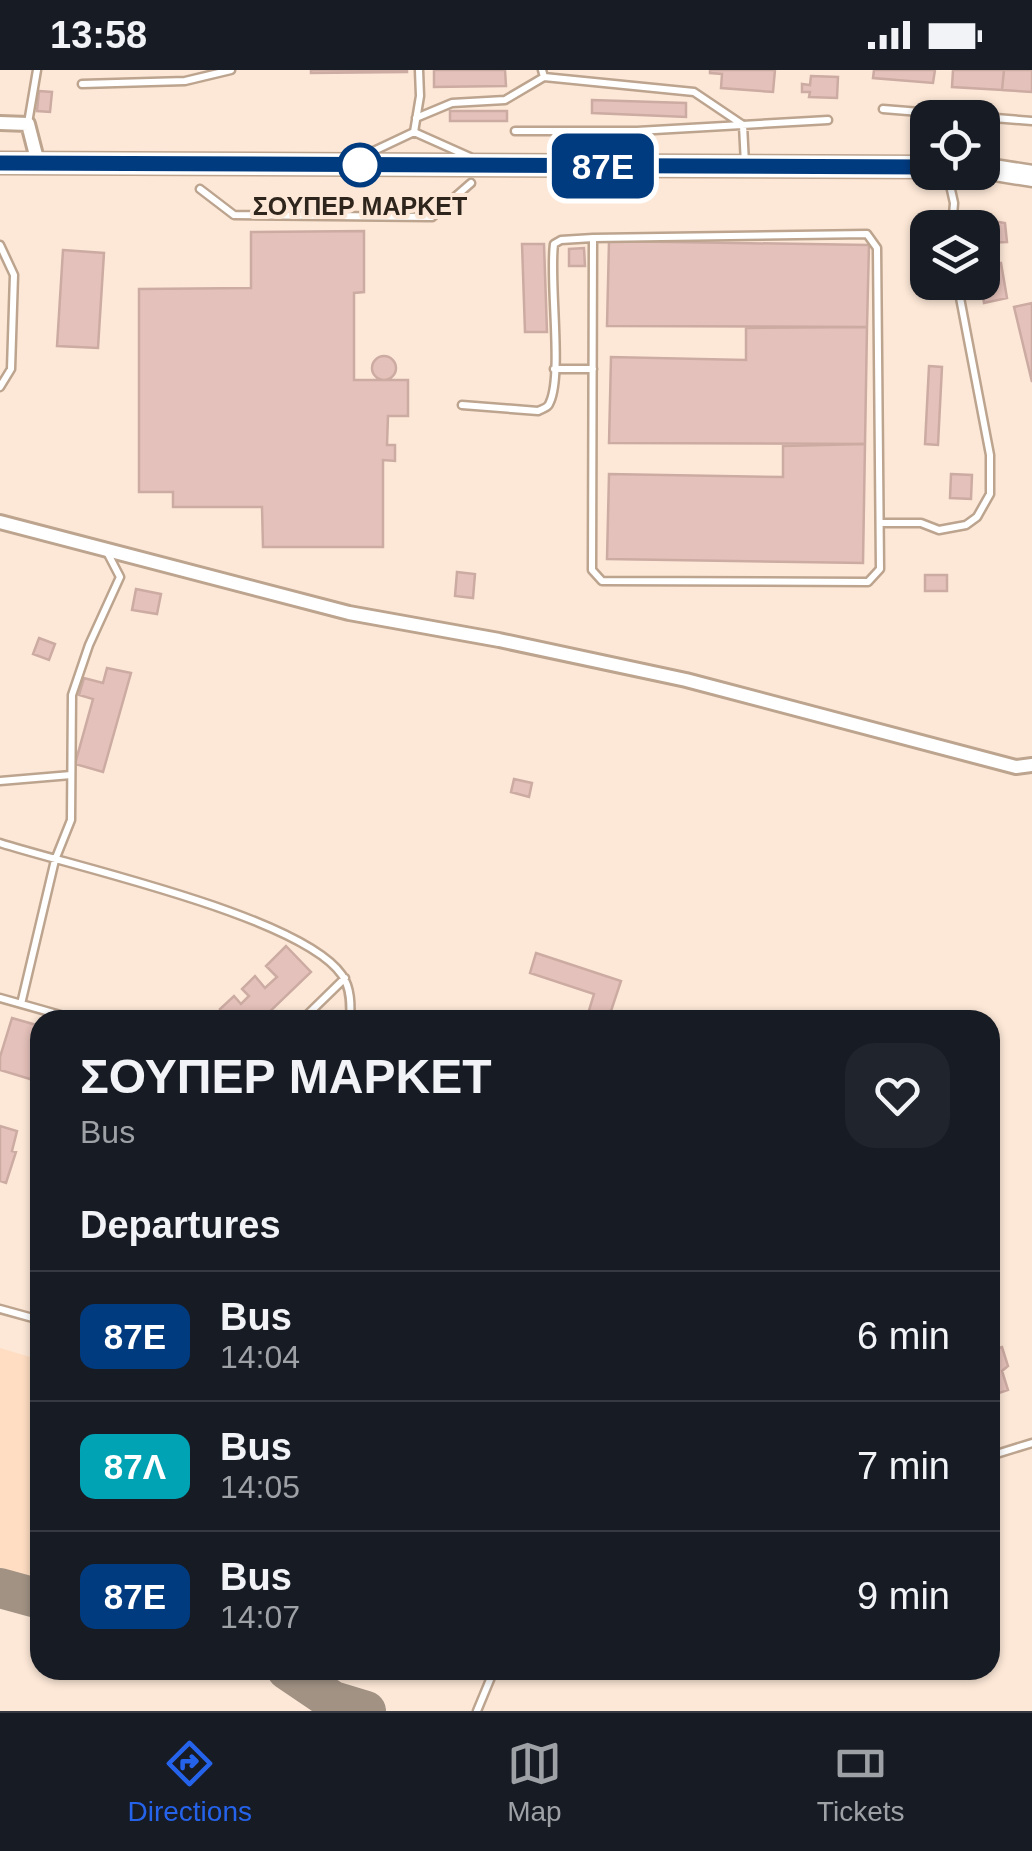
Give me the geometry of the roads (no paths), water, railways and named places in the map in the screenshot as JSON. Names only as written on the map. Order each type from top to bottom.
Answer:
[{"type":"main road","points":[[0,163],[910,167]]},
{"type":"main road","points":[[1000,171],[1032,176]]},
{"type":"street","points":[[0,123],[28,124],[38,163]]},
{"type":"street","points":[[0,522],[349,613],[686,680],[1016,768],[1032,765]]},
{"type":"lane","points":[[28,124],[37,70]]},
{"type":"lane","points":[[82,84],[185,81],[232,70]]},
{"type":"lane","points":[[414,132],[419,70]]},
{"type":"lane","points":[[416,118],[452,103],[505,100],[543,74],[694,92],[743,125]]},
{"type":"lane","points":[[883,109],[1032,121]]},
{"type":"lane","points":[[515,131],[637,131],[828,120]]},
{"type":"lane","points":[[743,125],[744,166]]},
{"type":"lane","points":[[345,165],[414,132],[490,166]]},
{"type":"lane","points":[[200,189],[234,215],[432,217],[471,183]]},
{"type":"lane","points":[[462,404],[538,412],[551,400],[554,244],[561,240],[593,238],[867,234],[877,248],[880,569],[868,582],[602,581],[592,570],[593,238]]},
{"type":"lane","points":[[0,244],[14,275],[11,369],[0,387]]},
{"type":"lane","points":[[880,523],[921,523],[939,530],[966,525],[977,517],[990,494],[990,455],[960,300]]},
{"type":"lane","points":[[554,370],[593,369]]},
{"type":"lane","points":[[21,1004],[55,860],[72,820],[72,695],[89,645],[120,578],[107,552]]},
{"type":"lane","points":[[0,781],[71,776]]},
{"type":"lane","points":[[0,843],[206,902],[254,922],[325,957],[345,978],[350,1010]]},
{"type":"lane","points":[[312,1010],[345,978]]},
{"type":"lane","points":[[0,998],[42,1010]]},
{"type":"lane","points":[[0,1309],[30,1317]]},
{"type":"lane","points":[[1000,1453],[1032,1443]]},
{"type":"lane","points":[[477,1711],[490,1680]]},
{"type":"place","name":"ΣΟΥΠΕΡ ΜΑΡΚΕΤ","points":[[360,165]]}]
